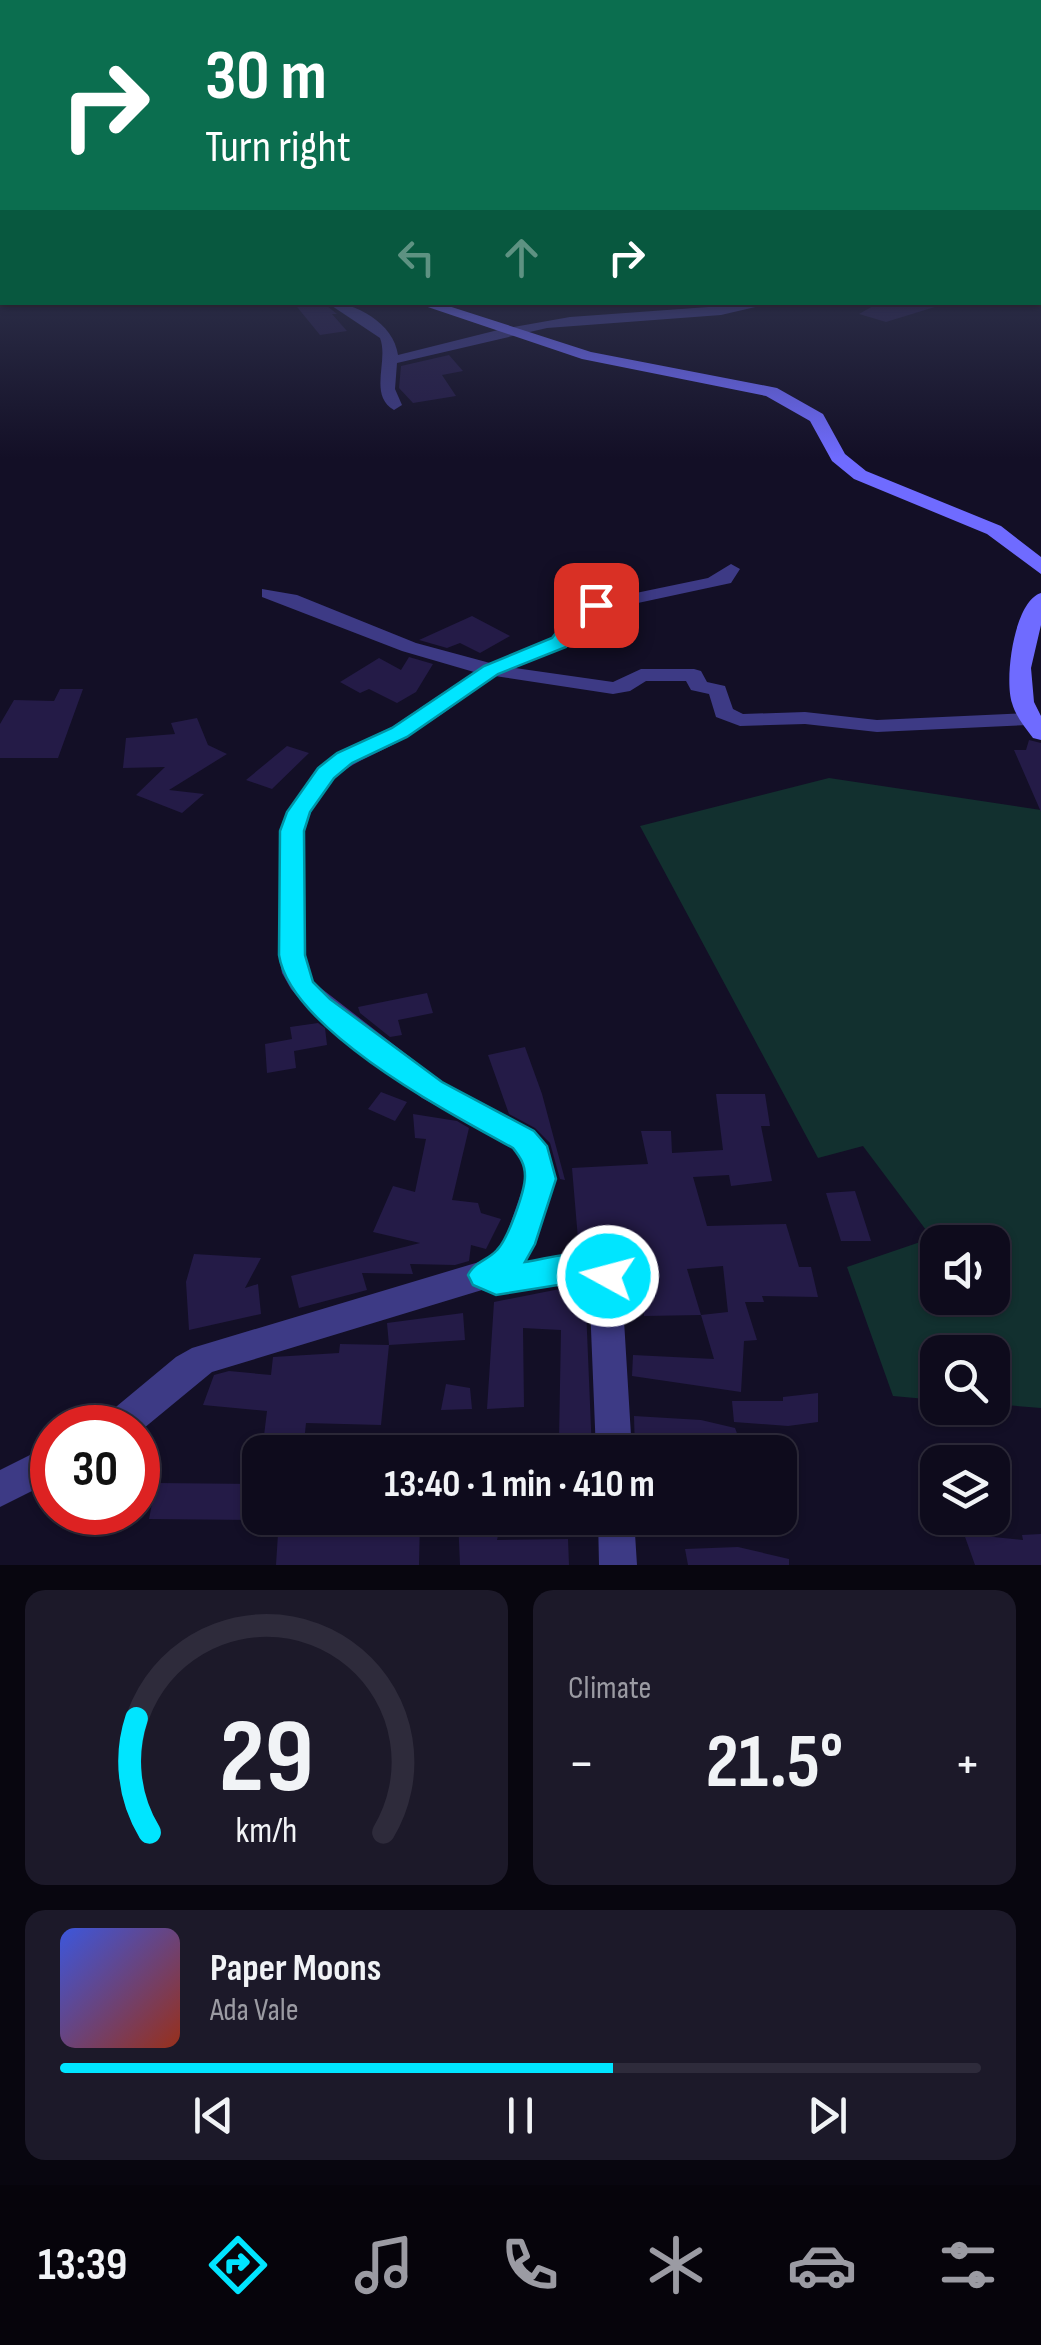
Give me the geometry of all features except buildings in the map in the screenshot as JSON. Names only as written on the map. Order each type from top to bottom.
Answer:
[{"type":"street","points":[[349,312],[383,333],[390,344],[388,396],[394,405]]},
{"type":"street","points":[[451,312],[588,356],[742,384],[784,397],[823,424],[838,457],[860,475],[994,530],[1015,543],[1041,568]]},
{"type":"street","points":[[389,361],[510,331],[591,318],[728,312]]},
{"type":"street","points":[[144,1405],[204,1359],[484,1275],[507,1263],[520,1244],[541,1179],[536,1155],[523,1139],[432,1090],[321,1006],[304,988],[295,973],[292,955],[291,854],[298,812],[326,773],[344,758],[400,732],[491,670],[559,642],[590,608],[712,584],[724,579],[731,570]]},
{"type":"street","points":[[269,593],[335,614],[428,654],[491,670],[619,688],[638,676],[694,675],[698,686],[718,690],[725,716],[740,720],[804,718],[878,726],[1035,726]]},
{"type":"street","points":[[1035,726],[1020,701],[1022,644],[1041,599]]},
{"type":"street","points":[[484,1275],[496,1281],[594,1265],[606,1271],[613,1435]]},
{"type":"street","points":[[0,1489],[30,1473]]},
{"type":"street","points":[[617,1535],[618,1565]]},
{"type":"green space","points":[[829,778],[1041,810],[1041,1408],[1010,1405],[1010,1335],[920,1335],[920,1398],[893,1396],[847,1267],[920,1242],[920,1315],[1010,1315],[1010,1225],[922,1225],[863,1146],[818,1158],[640,826]]},
{"type":"route","points":[[596,605],[581,614],[559,642],[466,684],[400,732],[344,758],[326,773],[298,812],[292,831],[292,955],[295,973],[321,1006],[432,1090],[523,1139],[536,1155],[541,1179],[520,1244],[507,1263],[484,1275],[496,1281],[594,1265],[608,1276]]}]
